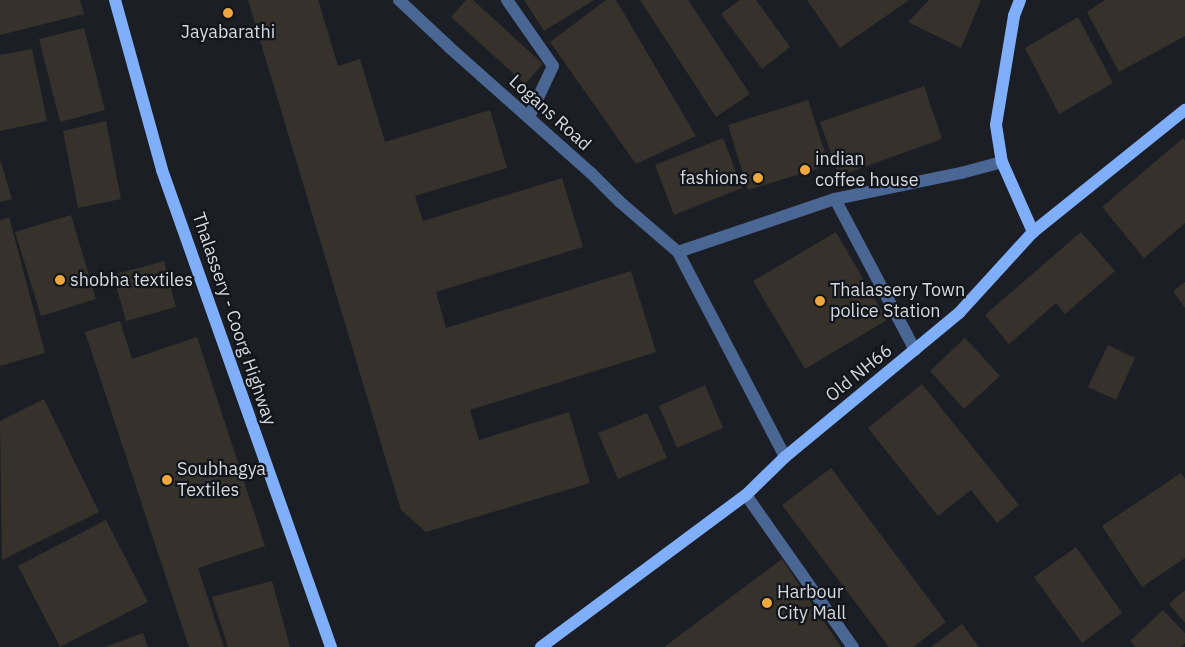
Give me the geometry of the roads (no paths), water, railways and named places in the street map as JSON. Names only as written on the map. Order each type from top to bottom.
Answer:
[{"type":"main road","name":"Thalassery - Coorg Highway","points":[[115,0],[162,170],[331,647]]},
{"type":"main road","points":[[1020,0],[1014,16],[996,125],[1002,162],[1033,232]]},
{"type":"main road","name":"Old NH66","points":[[541,647],[746,495],[785,457],[959,313],[1033,232],[1185,110]]},
{"type":"street","name":"Logans Road","points":[[399,0],[448,47],[678,252],[785,457]]},
{"type":"street","points":[[507,0],[553,66],[529,118]]},
{"type":"street","points":[[678,252],[835,199],[961,173],[1002,162]]},
{"type":"street","points":[[835,199],[915,350]]},
{"type":"street","points":[[746,495],[853,647]]},
{"type":"place","name":"Jayabarathi","points":[[228,13]]},
{"type":"place","name":"indian coffee house","points":[[805,170]]},
{"type":"place","name":"fashions","points":[[758,178]]},
{"type":"place","name":"shobha textiles","points":[[60,280]]},
{"type":"place","name":"Thalassery Town police Station","points":[[820,301]]},
{"type":"place","name":"Soubhagya Textiles","points":[[167,480]]},
{"type":"place","name":"Harbour City Mall","points":[[767,603]]}]
